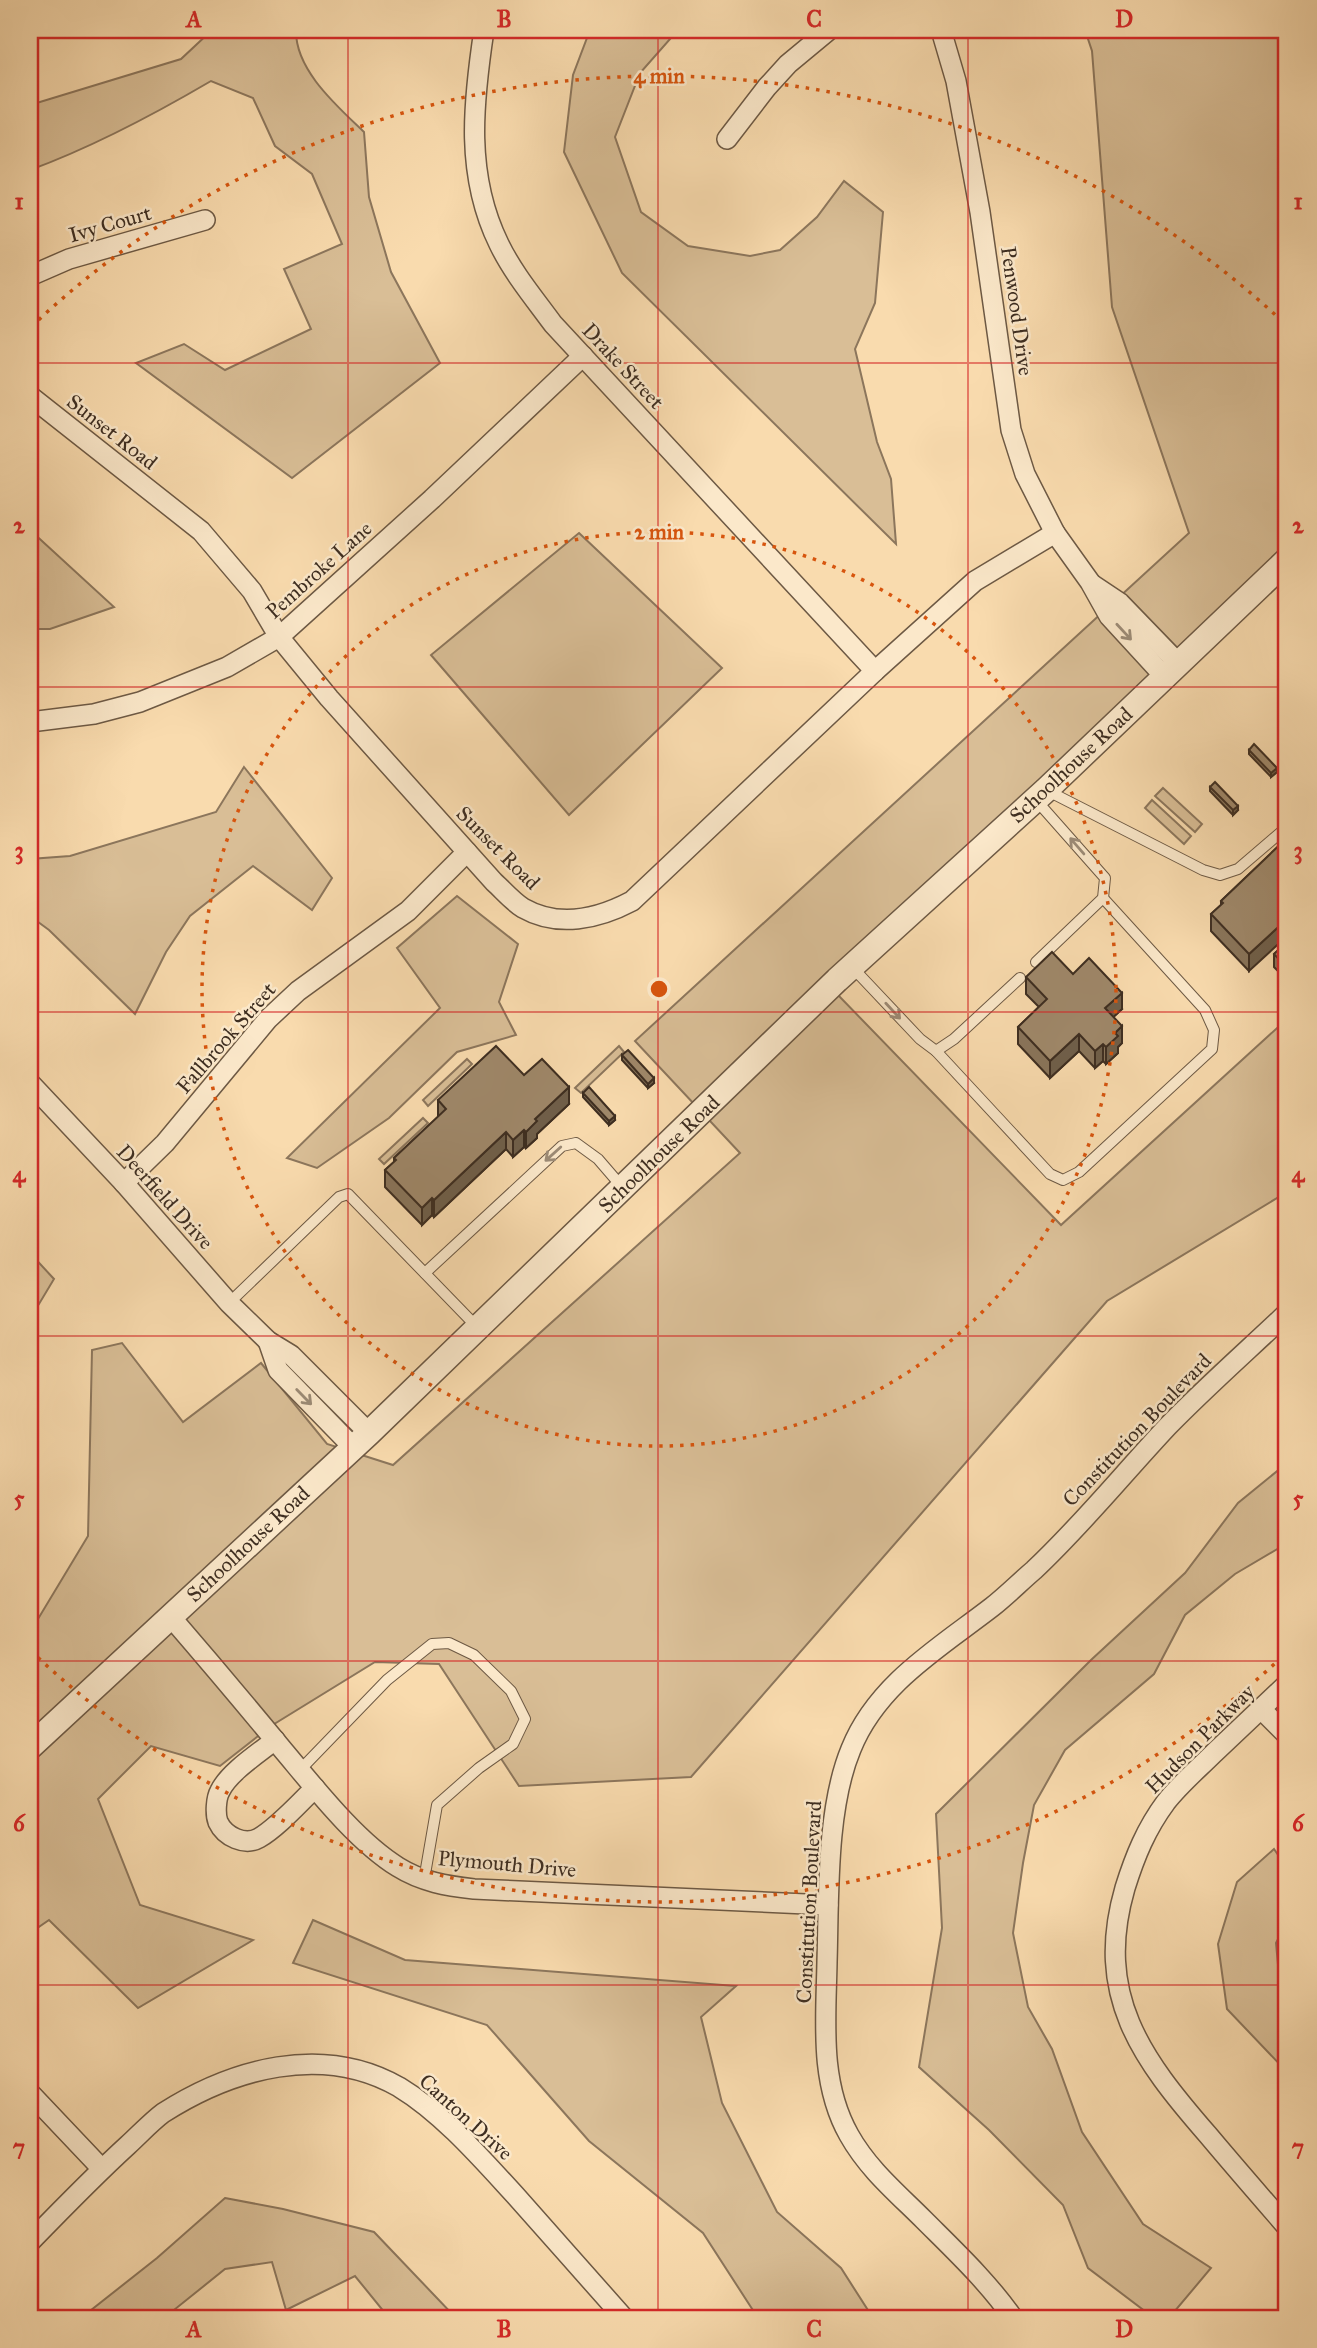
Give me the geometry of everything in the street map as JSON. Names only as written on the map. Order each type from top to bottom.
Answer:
[{"type":"street","name":"Drake Street","points":[[484,30],[473,123],[485,209],[499,244],[517,276],[552,324],[875,671]]},
{"type":"street","points":[[727,139],[788,64],[830,30]]},
{"type":"street","name":"Penwood Drive","points":[[941,30],[956,81],[978,199],[1011,430],[1025,474],[1055,533],[1090,582],[1109,616],[1172,670]]},
{"type":"street","name":"Ivy Court","points":[[30,276],[69,259],[205,220]]},
{"type":"street","name":"Pembroke Lane","points":[[30,722],[94,714],[140,702],[226,667],[279,637],[432,499],[583,356]]},
{"type":"street","name":"Sunset Road","points":[[30,396],[201,531],[252,591],[279,637],[494,882],[520,906],[542,917],[569,921],[612,911],[632,901],[875,671],[975,581],[1055,533]]},
{"type":"street","name":"Schoolhouse Road","points":[[30,1747],[361,1440],[852,967],[1041,795],[1287,560]]},
{"type":"street","name":"Fallbrook Street","points":[[124,1183],[165,1143],[268,1019],[298,991],[408,911],[467,852]]},
{"type":"street","name":"Deerfield Drive","points":[[30,1083],[124,1183],[229,1303],[268,1341],[278,1370],[361,1440]]},
{"type":"street","name":"Constitution Boulevard","points":[[1013,2318],[972,2269],[874,2172],[848,2134],[829,2080],[825,2048],[828,1905],[838,1791],[851,1748],[866,1720],[888,1691],[912,1667],[995,1605],[1037,1567],[1170,1424],[1287,1313]]},
{"type":"street","name":"Plymouth Drive","points":[[170,1616],[315,1788],[375,1851],[399,1868],[424,1880],[445,1886],[474,1889],[828,1905]]},
{"type":"street","name":"Hudson Parkway","points":[[1287,1684],[1167,1801],[1142,1839],[1119,1908],[1115,1931],[1115,1962],[1126,2018],[1164,2085],[1287,2227]]},
{"type":"street","points":[[1261,1709],[1287,1735]]},
{"type":"street","points":[[275,1740],[227,1780],[219,1792],[216,1805],[218,1822],[231,1836],[245,1842],[258,1839],[315,1788]]},
{"type":"street","name":"Canton Drive","points":[[30,2242],[102,2169],[162,2115],[220,2082],[258,2070],[298,2064],[327,2064],[364,2073],[398,2087],[426,2107],[476,2152],[624,2318]]},
{"type":"street","points":[[30,2093],[102,2169]]},
{"type":"lane","points":[[1041,795],[1203,870],[1220,875],[1238,869],[1287,827]]},
{"type":"lane","points":[[1036,962],[1103,898],[1105,878],[1041,795]]},
{"type":"lane","points":[[852,967],[920,1040],[936,1051],[1050,1174],[1063,1180],[1090,1163],[1212,1049],[1214,1030],[1205,1010],[1103,898]]},
{"type":"lane","points":[[936,1051],[954,1039],[1020,978]]},
{"type":"lane","points":[[425,1273],[562,1146],[576,1143],[598,1159],[624,1189]]},
{"type":"lane","points":[[229,1303],[339,1197],[348,1194],[477,1327]]},
{"type":"lane","points":[[300,1770],[387,1680],[432,1644],[449,1643],[474,1655],[511,1691],[525,1719],[513,1744],[479,1768],[437,1805],[424,1880]]},
{"type":"shaded area","points":[[212,30],[296,30],[302,59],[310,73],[330,99],[364,132],[369,197],[391,272],[440,363],[292,478],[136,363],[184,344],[225,370],[311,329],[284,269],[342,244],[312,174],[275,146],[253,98],[211,81],[122,130],[30,170],[30,105],[181,59]]},
{"type":"shaded area","points":[[590,30],[678,30],[640,73],[615,137],[641,212],[688,246],[750,256],[780,250],[817,217],[844,181],[883,212],[875,303],[855,349],[877,442],[891,479],[896,544],[622,273],[564,152],[573,75]]},
{"type":"shaded area","points":[[1085,30],[1287,30],[1287,562],[838,995],[1061,1225],[1287,1019],[1287,1187],[1282,1195],[1107,1301],[691,1777],[519,1786],[439,1664],[375,1662],[271,1726],[220,1766],[151,1746],[98,1799],[140,1905],[253,1940],[138,2008],[49,1920],[30,1933],[30,1628],[88,1536],[92,1350],[122,1343],[183,1422],[261,1363],[327,1444],[393,1465],[740,1153],[635,1041],[1189,533],[1112,307],[1092,51]]},
{"type":"shaded area","points":[[30,530],[114,607],[50,629],[30,629]]},
{"type":"shaded area","points":[[579,533],[722,668],[569,815],[431,655]]},
{"type":"shaded area","points":[[244,767],[332,878],[312,910],[253,866],[190,916],[166,952],[135,1014],[49,930],[30,916],[30,859],[70,856],[216,812]]},
{"type":"shaded area","points":[[1163,788],[1202,824],[1195,832],[1155,796]]},
{"type":"shaded area","points":[[1152,800],[1191,836],[1184,844],[1145,808]]},
{"type":"shaded area","points":[[457,896],[518,944],[499,1002],[516,1035],[457,1052],[389,1118],[317,1168],[287,1158],[440,1008],[397,948]]},
{"type":"shaded area","points":[[619,1046],[624,1052],[581,1093],[575,1088]]},
{"type":"shaded area","points":[[467,1059],[472,1064],[428,1106],[423,1100]]},
{"type":"shaded area","points":[[423,1118],[428,1123],[384,1164],[379,1159]]},
{"type":"shaded area","points":[[30,1253],[54,1279],[39,1304],[30,1295]]},
{"type":"shaded area","points":[[1287,1463],[1287,1539],[1279,1548],[1235,1574],[1185,1615],[1154,1674],[1065,1750],[1034,1805],[1023,1863],[1013,1933],[1028,2007],[1052,2049],[1082,2132],[1143,2224],[1211,2268],[1169,2318],[1154,2318],[1088,2268],[1063,2205],[989,2130],[919,2067],[942,1928],[936,1814],[1091,1660],[1185,1573],[1238,1503]]},
{"type":"shaded area","points":[[1274,1849],[1287,1868],[1287,1922],[1276,1943],[1281,1997],[1287,2003],[1287,2072],[1227,2009],[1218,1944],[1237,1882]]},
{"type":"shaded area","points":[[313,1920],[405,1960],[736,1986],[701,2017],[722,2103],[777,2212],[841,2268],[873,2318],[758,2318],[703,2233],[589,2141],[487,2025],[293,1963]]},
{"type":"shaded area","points":[[225,2198],[283,2209],[374,2232],[456,2318],[389,2318],[355,2276],[286,2310],[272,2262],[225,2269],[174,2310],[157,2318],[81,2318],[157,2258]]},
{"type":"building","points":[[1254,744],[1277,768],[1271,773],[1249,750]]},
{"type":"building","points":[[1215,782],[1238,806],[1233,810],[1210,787]]},
{"type":"building","points":[[1287,838],[1287,919],[1249,954],[1211,914],[1223,903],[1221,901]]},
{"type":"building","points":[[1287,942],[1287,968],[1274,954]]},
{"type":"building","points":[[1052,952],[1073,974],[1089,958],[1122,993],[1105,1008],[1122,1026],[1115,1033],[1118,1036],[1106,1047],[1103,1044],[1095,1051],[1079,1034],[1050,1061],[1018,1027],[1047,999],[1026,977]]},
{"type":"building","points":[[496,1046],[524,1075],[542,1059],[569,1087],[535,1119],[537,1121],[526,1132],[524,1130],[513,1140],[506,1132],[434,1200],[432,1198],[422,1208],[385,1170],[396,1160],[394,1158],[446,1109],[438,1100]]},
{"type":"building","points":[[628,1050],[654,1078],[648,1084],[622,1055]]},
{"type":"building","points":[[589,1087],[615,1116],[609,1121],[583,1093]]}]
